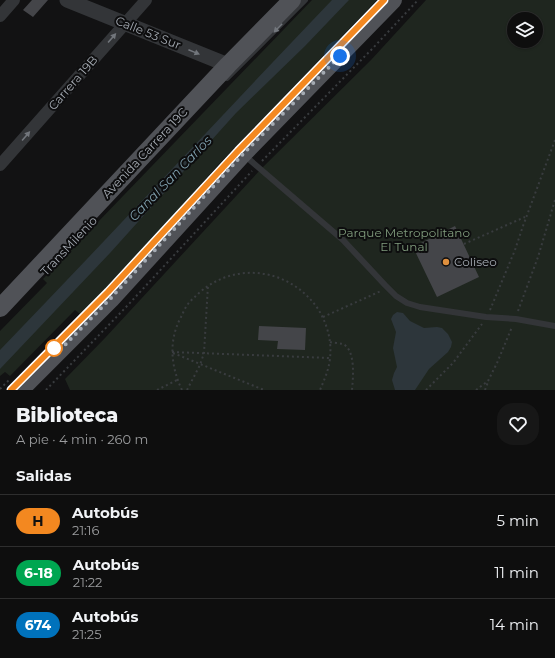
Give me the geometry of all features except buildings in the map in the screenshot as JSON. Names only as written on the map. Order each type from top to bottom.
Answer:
[{"type":"main road","name":"Avenida Carrera 19C","points":[[0,308],[226,74],[292,0]]},
{"type":"main road","points":[[20,390],[250,160],[393,0]]},
{"type":"street","points":[[0,16],[14,0]]},
{"type":"street","name":"Calle 53 Sur","points":[[67,0],[125,23],[226,74]]},
{"type":"street","name":"Carrera 19B","points":[[0,165],[146,0]]},
{"type":"lane","points":[[226,74],[305,0]]},
{"type":"lane","points":[[358,26],[384,0]]},
{"type":"lane","points":[[108,292],[281,106]]},
{"type":"lane","points":[[250,160],[343,240],[396,296],[407,303],[420,307],[486,317],[516,319],[555,326]]},
{"type":"lane","points":[[11,390],[103,298]]},
{"type":"path","points":[[46,390],[128,305],[250,160],[373,48],[418,0]]},
{"type":"path","points":[[426,390],[453,364],[478,332],[486,317],[510,263],[555,140]]},
{"type":"path","points":[[485,390],[516,319],[538,257],[555,200]]},
{"type":"path","points":[[464,244],[526,216]]},
{"type":"path","points":[[182,390],[173,366],[172,352],[176,326],[188,303],[208,285],[228,276],[250,272],[273,275],[293,284],[310,298],[323,317],[328,330],[330,358],[326,376],[320,390]]},
{"type":"path","points":[[187,390],[200,365],[204,353],[208,285]]},
{"type":"path","points":[[323,317],[388,288]]},
{"type":"path","points":[[330,342],[344,344],[349,350],[353,362],[352,390]]},
{"type":"path","points":[[172,352],[330,358]]},
{"type":"path","points":[[172,352],[200,365],[264,390]]},
{"type":"path","points":[[157,390],[177,380]]},
{"type":"path","points":[[476,390],[488,381]]},
{"type":"green space","points":[[312,0],[377,0],[218,165],[122,274],[80,314],[75,310],[10,376],[5,372],[0,376],[0,331],[47,283],[43,279]]},
{"type":"green space","name":"Parque Metropolitano El Tunal","points":[[426,0],[555,0],[555,390],[70,390],[65,379],[105,338],[261,169],[371,60]]},
{"type":"water","name":"Canal San Carlos","points":[[332,0],[349,0],[305,46],[236,113],[110,253],[0,369],[0,350]]},
{"type":"water","points":[[397,312],[403,313],[410,321],[424,328],[442,328],[448,334],[452,342],[448,352],[429,369],[415,390],[395,390],[392,380],[397,367],[393,348],[396,332],[391,319]]},
{"type":"bus line","name":"H","points":[[11,390],[135,264],[297,88],[384,0]]},
{"type":"place","name":"Coliseo","points":[[446,262]]},
{"type":"route","points":[[54,348],[60,350],[100,310],[243,154],[340,56]]}]
